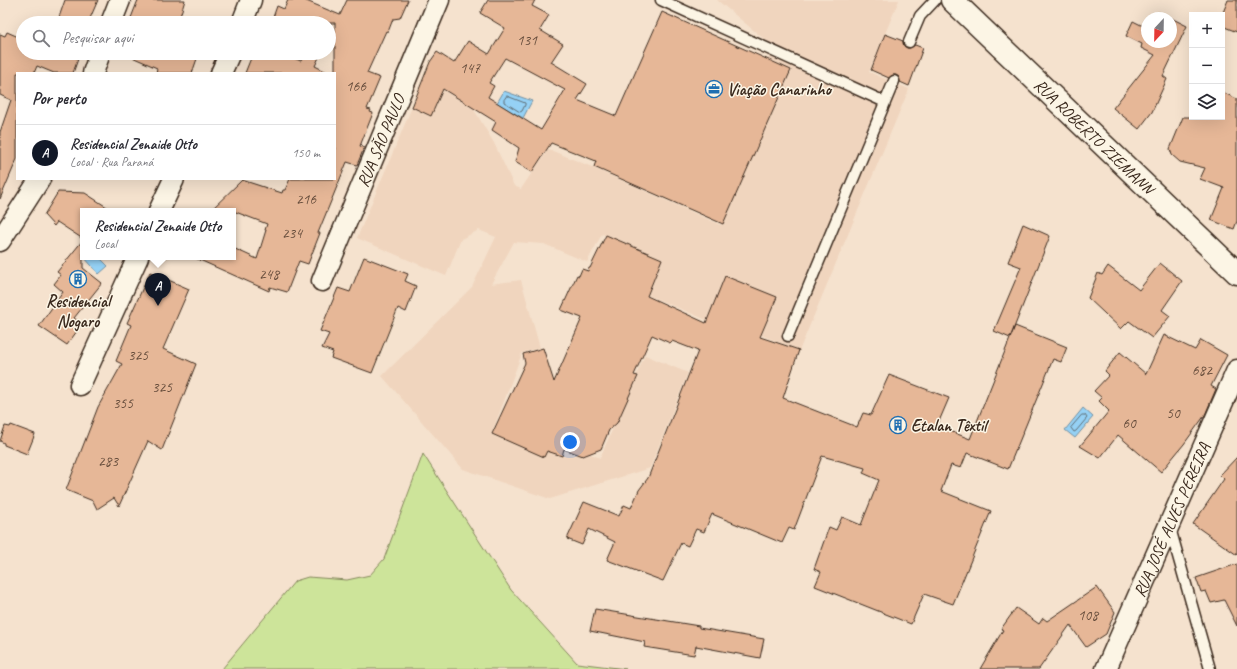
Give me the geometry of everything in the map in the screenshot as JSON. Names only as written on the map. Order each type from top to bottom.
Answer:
[{"type":"main road","name":"RUA ROBERTO ZIEMANN","points":[[952,0],[1237,273]]},
{"type":"street","points":[[114,16],[120,0]]},
{"type":"street","points":[[245,16],[251,0]]},
{"type":"street","name":"RUA SÃO PAULO","points":[[322,281],[439,0]]},
{"type":"street","points":[[93,72],[98,60]]},
{"type":"street","points":[[221,72],[227,60]]},
{"type":"street","points":[[0,241],[39,180]]},
{"type":"street","points":[[160,208],[174,180]]},
{"type":"street","points":[[80,385],[137,260]]},
{"type":"street","name":"RUA JOSÉ ALVES PEREIRA","points":[[1106,669],[1237,370]]},
{"type":"lane","points":[[661,0],[885,102]]},
{"type":"lane","points":[[910,42],[920,16],[936,0]]},
{"type":"lane","points":[[788,336],[894,81]]},
{"type":"lane","points":[[1169,524],[1210,669]]},
{"type":"shaded area","points":[[717,0],[899,0],[869,72],[909,89],[799,351],[761,335],[777,298],[726,276],[707,320],[647,295],[662,259],[602,234],[587,262],[544,244],[514,242],[491,284],[521,280],[540,348],[522,353],[492,433],[544,455],[554,438],[600,458],[645,355],[688,373],[650,468],[550,499],[463,469],[382,376],[472,287],[496,237],[479,230],[461,239],[446,276],[357,238],[412,107],[431,116],[443,90],[473,108],[494,143],[514,186],[521,189],[548,149],[592,167],[721,225],[791,71],[768,60],[774,47]]},
{"type":"green space","points":[[423,454],[511,590],[577,663],[626,669],[222,669],[295,581],[308,577],[347,580],[370,575],[384,559]]},
{"type":"water","points":[[504,91],[532,101],[523,118],[497,103]]},
{"type":"water","points":[[87,260],[102,260],[108,266],[99,274]]},
{"type":"water","points":[[1083,408],[1093,417],[1075,438],[1065,430]]},
{"type":"building","points":[[65,0],[98,0],[91,16],[59,16]]},
{"type":"building","points":[[138,0],[185,0],[180,16],[132,16]]},
{"type":"building","points":[[288,0],[304,0],[340,15],[347,0],[408,0],[400,18],[393,19],[388,32],[386,31],[367,73],[380,78],[367,109],[371,110],[370,112],[373,113],[360,146],[364,148],[357,165],[347,162],[318,233],[320,233],[308,264],[299,261],[287,292],[270,287],[269,291],[200,260],[236,260],[236,249],[257,259],[267,224],[236,212],[236,208],[213,208],[242,180],[282,193],[290,180],[336,180],[336,16],[273,16],[277,6],[284,9]]},
{"type":"building","points":[[488,0],[535,0],[532,6],[549,15],[540,30],[563,44],[551,62],[587,84],[577,100],[616,116],[662,12],[791,70],[723,224],[594,167],[596,161],[551,143],[532,172],[515,162],[519,148],[492,130],[496,122],[443,89],[431,116],[412,107],[430,62],[437,52],[454,63],[468,41],[489,54],[505,28],[480,13]],"holes":[[[505,58],[565,90],[541,130],[488,97],[494,86],[489,83]]]},
{"type":"building","points":[[1228,0],[1237,0],[1237,32],[1225,27],[1225,12],[1223,12]]},
{"type":"building","points":[[1133,21],[1141,25],[1141,44],[1126,36]]},
{"type":"building","points":[[1177,21],[1187,26],[1177,47]]},
{"type":"building","points":[[7,32],[16,36],[16,60],[78,60],[73,72],[52,72],[37,66],[34,72],[16,72],[16,161],[0,199],[0,132],[11,100],[0,95],[0,34],[5,36]]},
{"type":"building","points":[[885,34],[903,41],[904,46],[907,48],[915,45],[923,48],[909,86],[900,82],[899,77],[896,75],[889,78],[871,70]]},
{"type":"building","points":[[1141,48],[1176,48],[1163,76],[1167,79],[1152,112],[1139,129],[1113,108],[1155,55]]},
{"type":"building","points":[[139,60],[197,60],[192,72],[156,72],[157,68]]},
{"type":"building","points":[[250,60],[318,60],[315,66],[327,72],[245,72]]},
{"type":"building","points":[[1225,93],[1237,99],[1237,221],[1234,229],[1211,220],[1224,188],[1200,179],[1205,168],[1180,162],[1172,155],[1170,149],[1183,117],[1189,117],[1189,120],[1225,120]]},
{"type":"building","points":[[58,192],[85,193],[108,208],[80,208],[80,237],[57,222],[54,226],[44,215]]},
{"type":"building","points":[[1023,224],[1050,236],[1010,338],[994,331],[1021,267],[1008,262]]},
{"type":"building","points":[[606,235],[662,259],[647,296],[706,323],[725,276],[777,297],[760,337],[799,350],[783,398],[857,427],[863,413],[871,415],[889,375],[949,398],[937,426],[970,439],[1015,326],[1067,347],[1061,362],[1053,359],[1008,469],[967,453],[961,468],[951,465],[941,491],[991,511],[953,604],[924,594],[911,624],[815,586],[821,572],[814,569],[829,527],[836,530],[842,517],[861,525],[879,480],[863,473],[865,468],[822,456],[794,530],[789,528],[782,543],[712,514],[704,532],[696,529],[688,546],[681,543],[663,581],[607,560],[615,542],[589,529],[582,545],[567,539],[584,502],[619,516],[624,505],[631,508],[639,490],[648,478],[698,351],[672,341],[670,343],[652,335],[634,375],[638,376],[617,423],[609,430],[601,449],[583,456],[564,449],[562,456],[547,451],[544,457],[492,434],[525,363],[523,354],[543,348],[554,382],[582,318],[561,310],[577,275],[579,276],[582,269],[588,271]]},
{"type":"building","points":[[80,244],[80,260],[83,260],[83,268],[102,283],[74,318],[82,324],[67,345],[39,326],[63,292],[54,284],[61,275],[57,272]]},
{"type":"building","points":[[364,257],[408,274],[405,281],[416,286],[406,312],[398,308],[372,373],[331,358],[333,352],[322,348],[329,334],[320,331],[338,288],[350,292]]},
{"type":"building","points":[[1160,263],[1182,281],[1162,310],[1170,316],[1152,338],[1129,321],[1121,329],[1088,298],[1098,273],[1102,275],[1108,266],[1139,290]]},
{"type":"building","points":[[150,272],[189,289],[163,349],[196,364],[162,450],[148,441],[119,506],[114,498],[97,509],[93,501],[66,490],[98,407],[122,364],[116,361],[131,325],[127,323]]},
{"type":"building","points":[[1164,335],[1195,350],[1201,340],[1227,355],[1211,386],[1216,389],[1205,415],[1184,444],[1161,472],[1118,435],[1100,458],[1080,446],[1109,411],[1099,401],[1102,398],[1094,391],[1109,375],[1105,371],[1120,352],[1146,374]]},
{"type":"building","points":[[11,425],[35,434],[27,454],[4,445],[4,443],[0,441],[5,426],[10,427]]},
{"type":"building","points":[[1237,457],[1237,555],[1193,524],[1224,479],[1220,475]]},
{"type":"building","points":[[1237,564],[1237,626],[1224,600],[1211,603],[1206,591],[1201,592],[1196,578]]},
{"type":"building","points":[[1097,587],[1115,612],[1106,634],[1086,647],[1070,625],[1039,669],[980,669],[1003,630],[1001,629],[1016,608],[1039,624],[1043,618],[1047,621]]},
{"type":"building","points":[[595,609],[699,626],[699,628],[764,639],[760,658],[696,646],[694,655],[644,647],[645,642],[590,631]]},
{"type":"place","name":"Viação Canarinho","points":[[714,89]]},
{"type":"place","name":"Residencial Nogaro","points":[[78,279]]},
{"type":"place","name":"Residencial Zenaide Otto","points":[[158,306]]},
{"type":"place","name":"Etalan Têxtil","points":[[898,425]]}]
